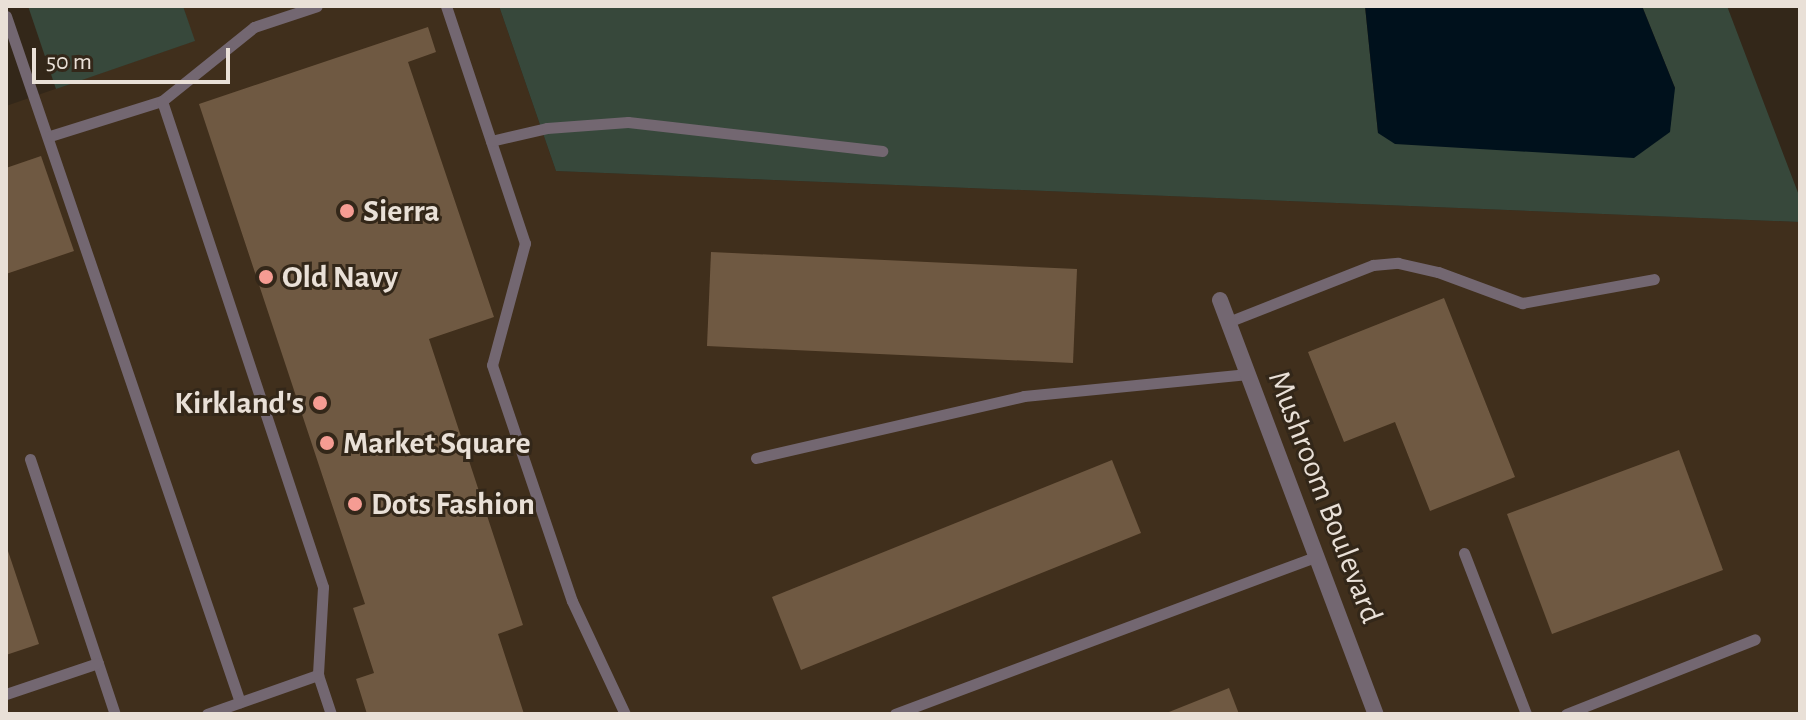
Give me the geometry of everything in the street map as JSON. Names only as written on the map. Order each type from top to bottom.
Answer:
[{"type":"street","name":"Mushroom Boulevard","points":[[1220,300],[1376,714]]},
{"type":"lane","points":[[50,136],[162,101],[254,27],[317,6]]},
{"type":"lane","points":[[446,6],[525,243],[492,365],[572,601],[625,714]]},
{"type":"lane","points":[[6,16],[50,136],[240,702]]},
{"type":"lane","points":[[162,101],[323,587],[318,675],[331,714]]},
{"type":"lane","points":[[491,141],[547,128],[628,122],[882,151]]},
{"type":"lane","points":[[1228,322],[1373,265],[1398,263],[1438,272],[1522,303],[1654,279]]},
{"type":"lane","points":[[756,458],[1024,396],[1248,374]]},
{"type":"lane","points":[[30,459],[115,714]]},
{"type":"lane","points":[[1464,553],[1526,714]]},
{"type":"lane","points":[[895,714],[1317,556]]},
{"type":"lane","points":[[1566,714],[1755,639]]},
{"type":"lane","points":[[6,694],[98,663]]},
{"type":"lane","points":[[207,714],[318,675]]},
{"type":"shaded area","points":[[183,6],[499,6],[556,171],[1800,222],[1800,714],[6,714],[6,106],[194,41]]},
{"type":"green space","points":[[28,6],[183,6],[195,41],[56,89]]},
{"type":"green space","points":[[499,6],[1365,6],[1378,133],[1675,88],[1642,6],[1727,6],[1800,198],[1800,222],[556,171]]},
{"type":"water","points":[[1365,6],[1642,6],[1675,88],[1670,132],[1634,158],[1395,144],[1378,133]]},
{"type":"building","points":[[428,27],[436,52],[408,62],[494,317],[429,339],[523,625],[498,634],[524,714],[367,714],[356,679],[374,673],[353,608],[365,604],[199,104]]},
{"type":"building","points":[[41,156],[74,251],[6,274],[6,168]]},
{"type":"building","points":[[711,252],[1077,269],[1073,363],[707,346]]},
{"type":"building","points":[[1444,298],[1515,477],[1430,511],[1395,422],[1344,442],[1308,352]]},
{"type":"building","points":[[1679,450],[1723,570],[1552,634],[1507,514]]},
{"type":"building","points":[[1112,460],[1141,533],[801,670],[772,597]]},
{"type":"building","points":[[6,545],[39,644],[6,655]]},
{"type":"building","points":[[1229,688],[1239,714],[1164,714]]},
{"type":"place","name":"Sierra","points":[[347,211]]},
{"type":"place","name":"Old Navy","points":[[266,277]]},
{"type":"place","name":"Kirkland's","points":[[320,403]]},
{"type":"place","name":"Market Square","points":[[327,443]]},
{"type":"place","name":"Dots Fashion","points":[[355,504]]}]
